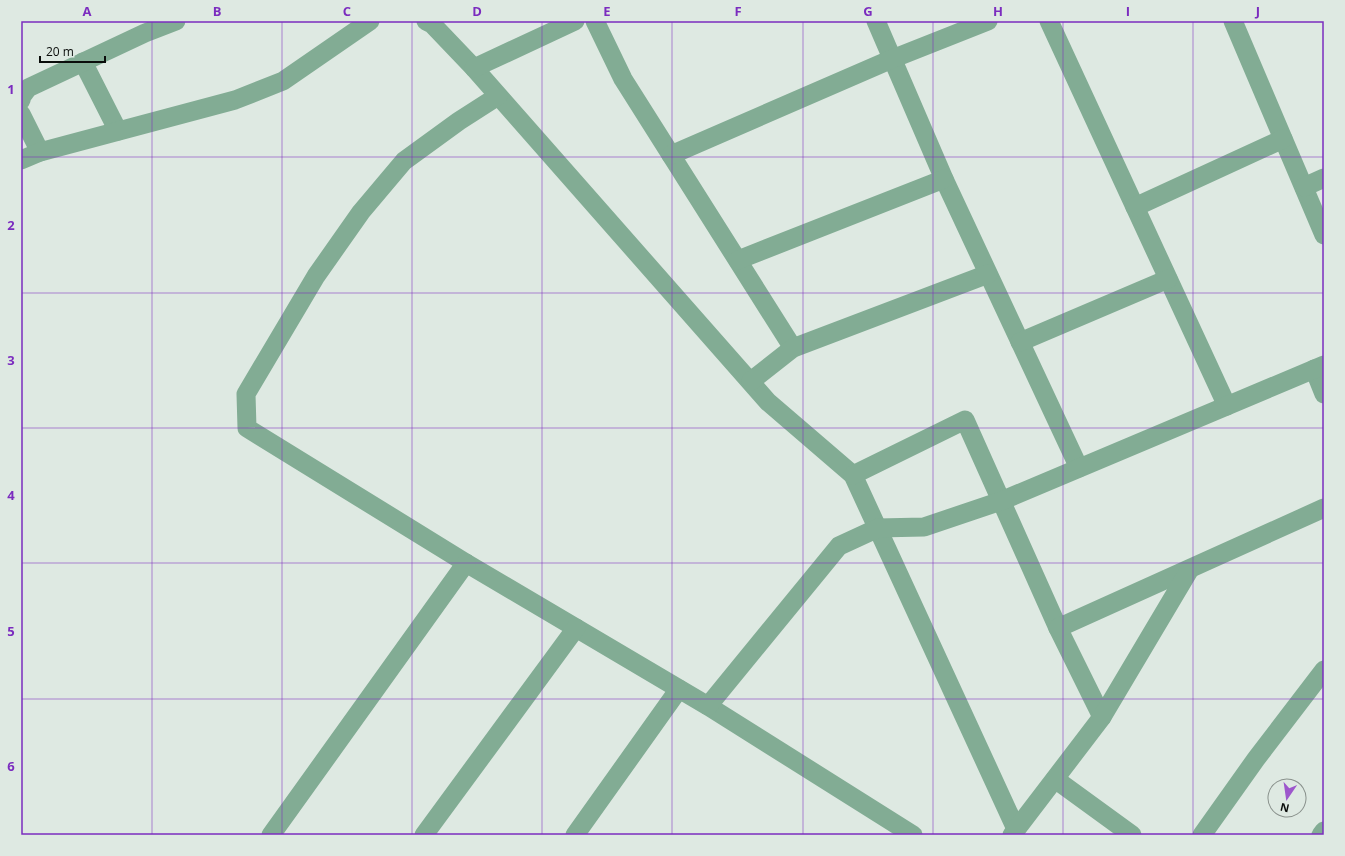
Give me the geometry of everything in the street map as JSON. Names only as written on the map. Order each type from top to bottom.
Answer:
[{"type":"street","points":[[21,100],[28,88],[145,33],[176,21]]},
{"type":"street","points":[[21,160],[40,152],[235,100],[283,82],[370,21]]},
{"type":"street","points":[[426,21],[432,24],[474,68],[768,402],[853,475],[1014,832],[1102,717],[1190,569]]},
{"type":"street","points":[[474,68],[575,21]]},
{"type":"street","points":[[595,21],[624,79],[793,348]]},
{"type":"street","points":[[876,21],[944,179],[1079,468]]},
{"type":"street","points":[[671,155],[892,59],[988,21]]},
{"type":"street","points":[[1049,21],[1227,406]]},
{"type":"street","points":[[1236,22],[1324,236]]},
{"type":"street","points":[[83,62],[118,131]]},
{"type":"street","points":[[498,96],[459,121],[404,161],[361,212],[316,276],[246,394],[247,428],[466,562],[708,706],[913,835]]},
{"type":"street","points":[[21,114],[40,152]]},
{"type":"street","points":[[1135,207],[1283,139]]},
{"type":"street","points":[[1304,187],[1324,178]]},
{"type":"street","points":[[738,260],[944,179]]},
{"type":"street","points":[[751,381],[793,348],[988,274]]},
{"type":"street","points":[[1020,342],[1168,279]]},
{"type":"street","points":[[708,706],[839,546],[878,528],[924,527],[1002,501],[1319,367],[1324,394]]},
{"type":"street","points":[[853,475],[965,420],[1058,628],[1102,717]]},
{"type":"street","points":[[1058,628],[1324,508]]},
{"type":"street","points":[[271,835],[466,562]]},
{"type":"street","points":[[424,835],[576,628]]},
{"type":"street","points":[[1202,835],[1256,759],[1324,670]]},
{"type":"street","points":[[575,835],[679,689]]},
{"type":"street","points":[[1055,779],[1132,835]]},
{"type":"street","points":[[1321,835],[1324,831]]}]
